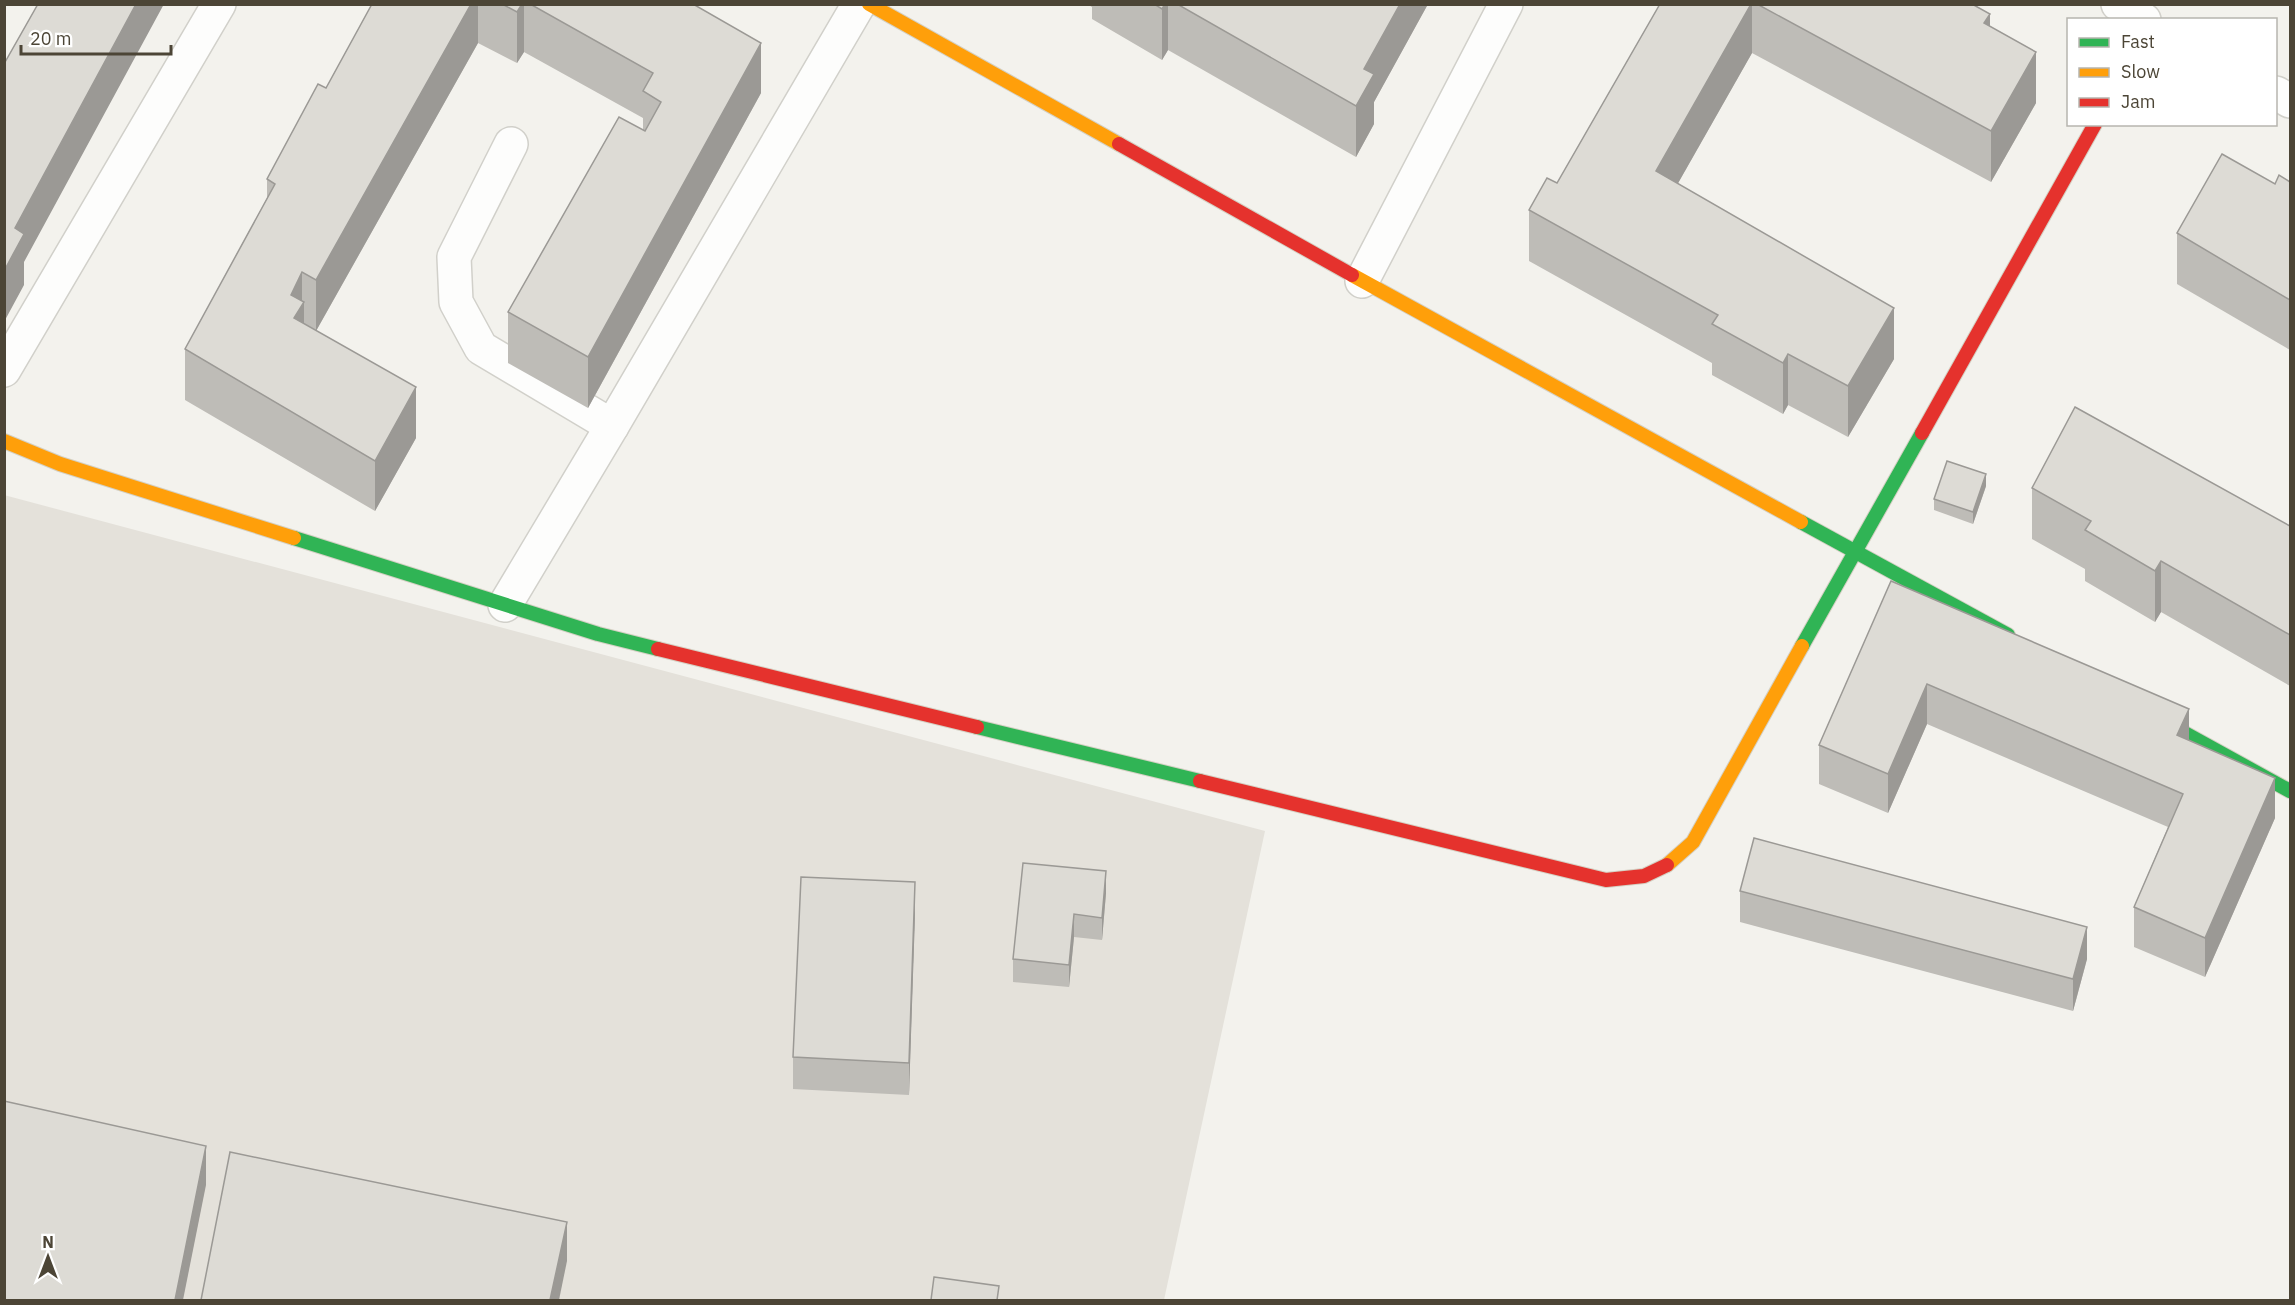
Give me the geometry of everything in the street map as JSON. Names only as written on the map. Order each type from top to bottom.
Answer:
[{"type":"street","points":[[4,370],[219,4]]},
{"type":"street","points":[[505,605],[859,4]]},
{"type":"street","points":[[869,4],[1362,281],[2021,643]]},
{"type":"street","points":[[1362,281],[1506,4]]},
{"type":"street","points":[[2118,4],[2141,18]]},
{"type":"street","points":[[4,441],[72,468],[598,634],[713,664],[1606,880],[1628,880],[1666,867],[1693,842],[2094,126]]},
{"type":"street","points":[[511,144],[454,257],[456,302],[481,348],[612,426]]},
{"type":"street","points":[[2135,706],[2290,791]]},
{"type":"shaded area","points":[[4,495],[1265,831],[1164,1300],[5,1300]]},
{"type":"building","points":[[38,4],[136,4],[15,228],[24,234],[4,271],[4,64]]},
{"type":"building","points":[[372,4],[471,4],[316,280],[302,272],[291,295],[304,302],[294,318],[416,387],[375,461],[185,349],[275,184],[267,179],[318,84],[326,88]]},
{"type":"building","points":[[502,4],[522,4],[517,12]]},
{"type":"building","points":[[530,4],[693,4],[761,43],[588,357],[508,312],[619,117],[645,131],[661,102],[643,91],[653,73]]},
{"type":"building","points":[[1154,4],[1165,4],[1162,9]]},
{"type":"building","points":[[1177,4],[1400,4],[1364,69],[1374,74],[1356,106]]},
{"type":"building","points":[[1660,4],[1751,4],[1656,171],[1894,308],[1848,386],[1788,354],[1783,363],[1712,324],[1718,315],[1529,210],[1547,178],[1557,183]]},
{"type":"building","points":[[1757,4],[1972,4],[1990,14],[1984,23],[2036,52],[1991,131]]},
{"type":"building","points":[[2222,154],[2275,184],[2279,175],[2290,182],[2290,300],[2177,233]]},
{"type":"building","points":[[2075,407],[2290,526],[2290,635],[2161,561],[2155,571],[2085,530],[2091,521],[2032,488]]},
{"type":"building","points":[[1947,461],[1986,474],[1973,512],[1934,499]]},
{"type":"building","points":[[1891,581],[2189,709],[2177,735],[2275,778],[2205,938],[2134,907],[2183,794],[1927,684],[1888,774],[1819,745]]},
{"type":"building","points":[[1754,838],[2087,927],[2073,979],[1740,891]]},
{"type":"building","points":[[1023,863],[1106,871],[1102,918],[1074,914],[1069,965],[1013,959]]},
{"type":"building","points":[[801,877],[915,882],[909,1063],[793,1057]]},
{"type":"building","points":[[4,1101],[206,1146],[175,1300],[4,1300]]},
{"type":"building","points":[[230,1152],[567,1222],[550,1300],[201,1300]]},
{"type":"building","points":[[934,1277],[999,1286],[997,1300],[931,1300]]},
{"type":"traffic: fast","points":[[1802,646],[1922,433]]},
{"type":"traffic: fast","points":[[1801,522],[2008,635]]},
{"type":"traffic: fast","points":[[294,538],[598,634],[658,649]]},
{"type":"traffic: fast","points":[[2150,714],[2290,791]]},
{"type":"traffic: fast","points":[[977,727],[1200,781]]},
{"type":"traffic: slow","points":[[869,4],[1119,144]]},
{"type":"traffic: slow","points":[[1352,275],[1801,522]]},
{"type":"traffic: slow","points":[[4,441],[60,464],[294,538]]},
{"type":"traffic: slow","points":[[1667,865],[1693,842],[1802,646]]},
{"type":"traffic: jam","points":[[1922,433],[2094,126]]},
{"type":"traffic: jam","points":[[1119,144],[1352,275]]},
{"type":"traffic: jam","points":[[658,649],[977,727]]},
{"type":"traffic: jam","points":[[1200,781],[1606,880],[1644,876],[1667,865]]}]
